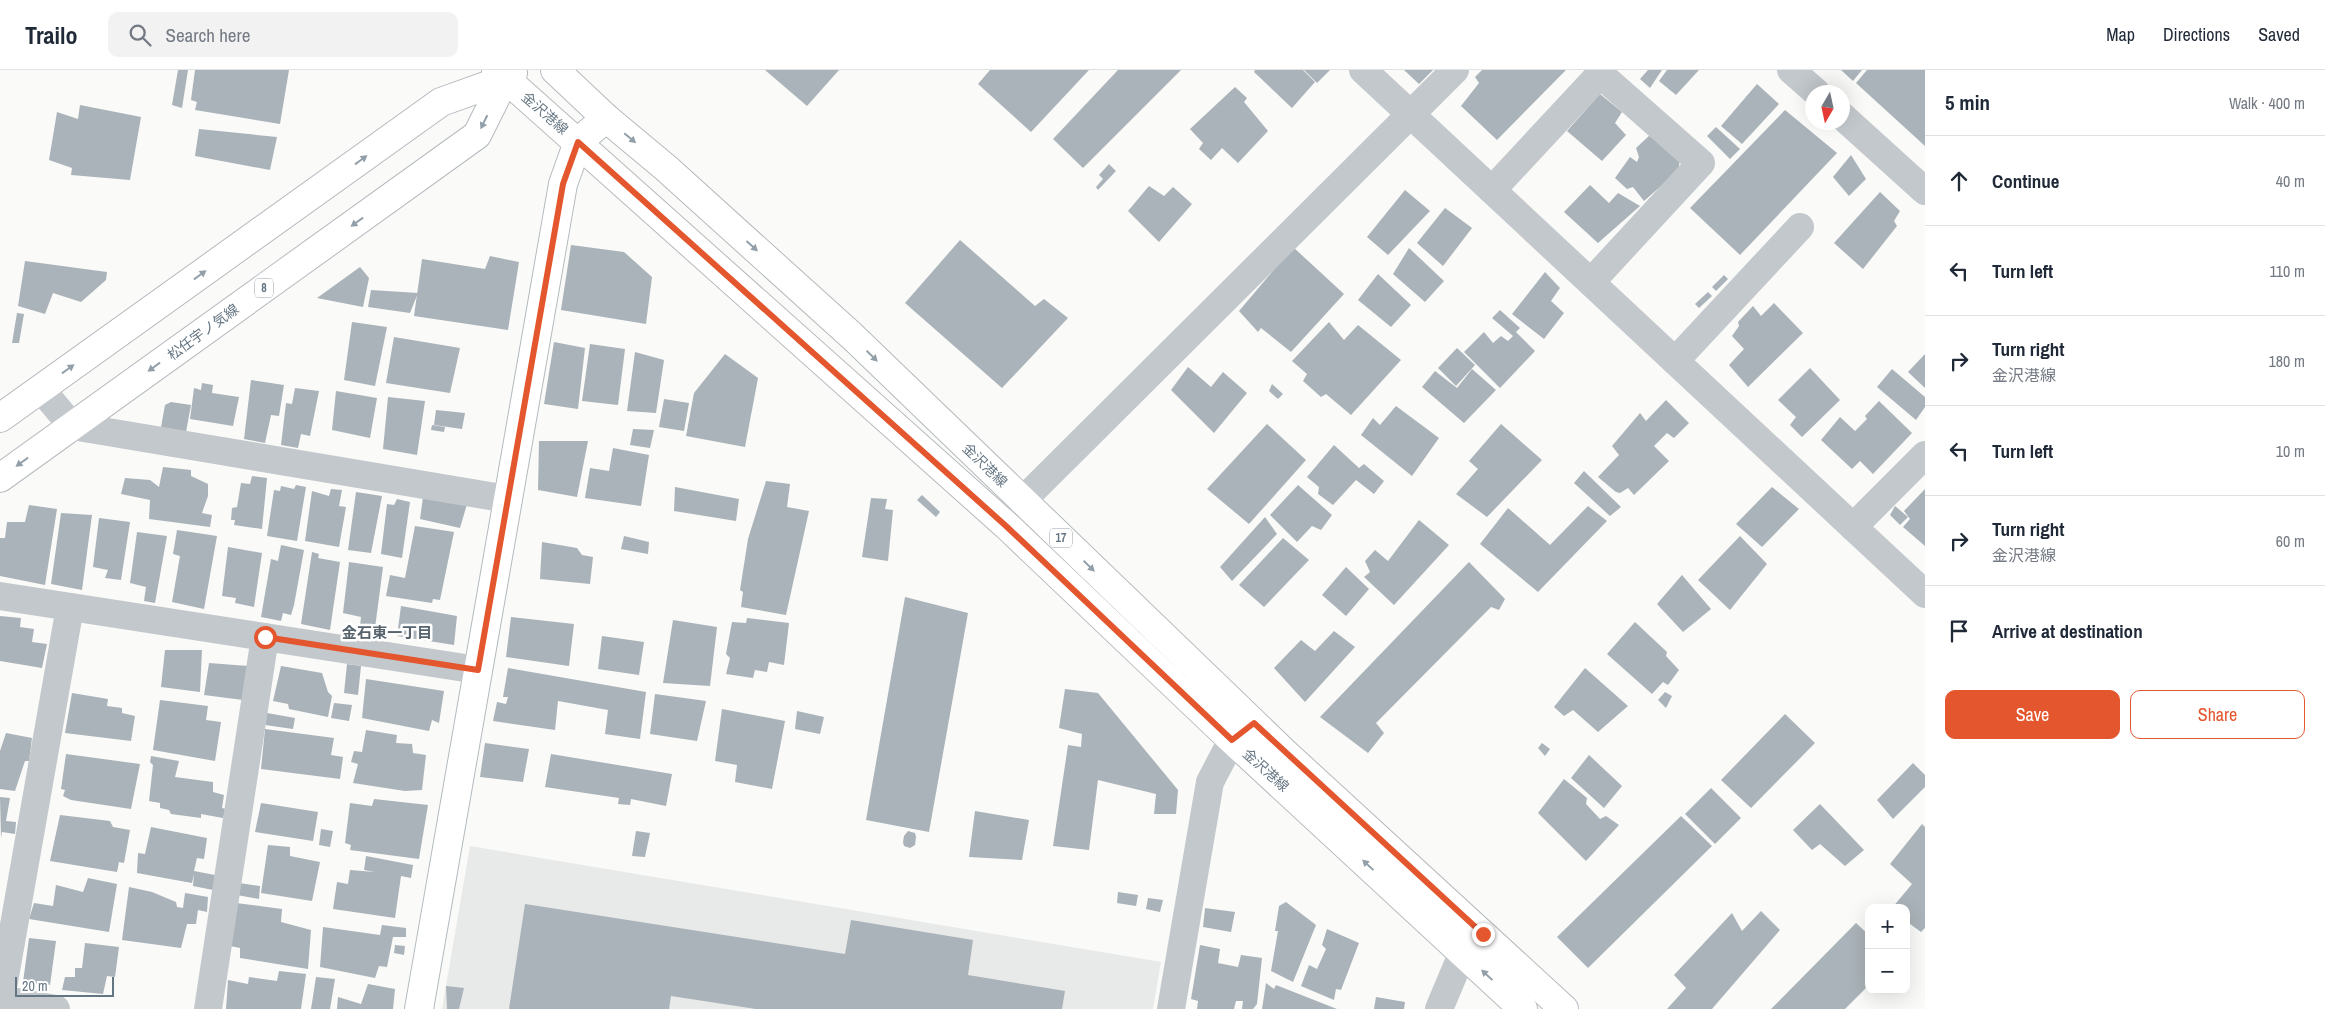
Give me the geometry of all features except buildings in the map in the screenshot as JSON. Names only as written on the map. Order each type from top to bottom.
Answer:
[{"type":"main road","name":"金沢港線","points":[[555,70],[606,118],[666,168],[852,336],[1254,723],[1564,1009]]},
{"type":"main road","name":"金沢港線","points":[[506,73],[578,142],[1006,526],[1232,740],[1523,1009]]},
{"type":"main road","points":[[0,418],[441,102],[506,73]]},
{"type":"main road","name":"松任宇ノ気線","points":[[0,478],[477,136],[506,73]]},
{"type":"main road","points":[[419,1009],[563,184],[578,142],[606,118]]},
{"type":"street","points":[[1363,70],[1925,594]]},
{"type":"street","points":[[1022,501],[1455,70]]},
{"type":"street","points":[[1791,70],[1808,85]]},
{"type":"street","points":[[1492,190],[1600,74],[1701,163],[1590,282]]},
{"type":"street","points":[[1850,123],[1925,191]]},
{"type":"street","points":[[1675,362],[1800,227]]},
{"type":"street","points":[[41,389],[72,426],[508,499]]},
{"type":"street","points":[[1853,527],[1925,455]]},
{"type":"street","points":[[0,596],[478,670]]},
{"type":"street","points":[[56,1009],[1,999],[70,607]]},
{"type":"street","points":[[208,1009],[265,637]]},
{"type":"street","points":[[1171,1009],[1210,782],[1232,740],[1254,723]]},
{"type":"street","points":[[1439,1009],[1463,952],[1483,934]]},
{"type":"shaded area","points":[[470,846],[1161,962],[1153,1009],[442,1009]]},
{"type":"district","name":"金石東一丁目","points":[[387,633]]},
{"type":"route","points":[[265,637],[478,670],[563,184],[578,142],[1006,526],[1232,740],[1254,723],[1483,934]]}]
